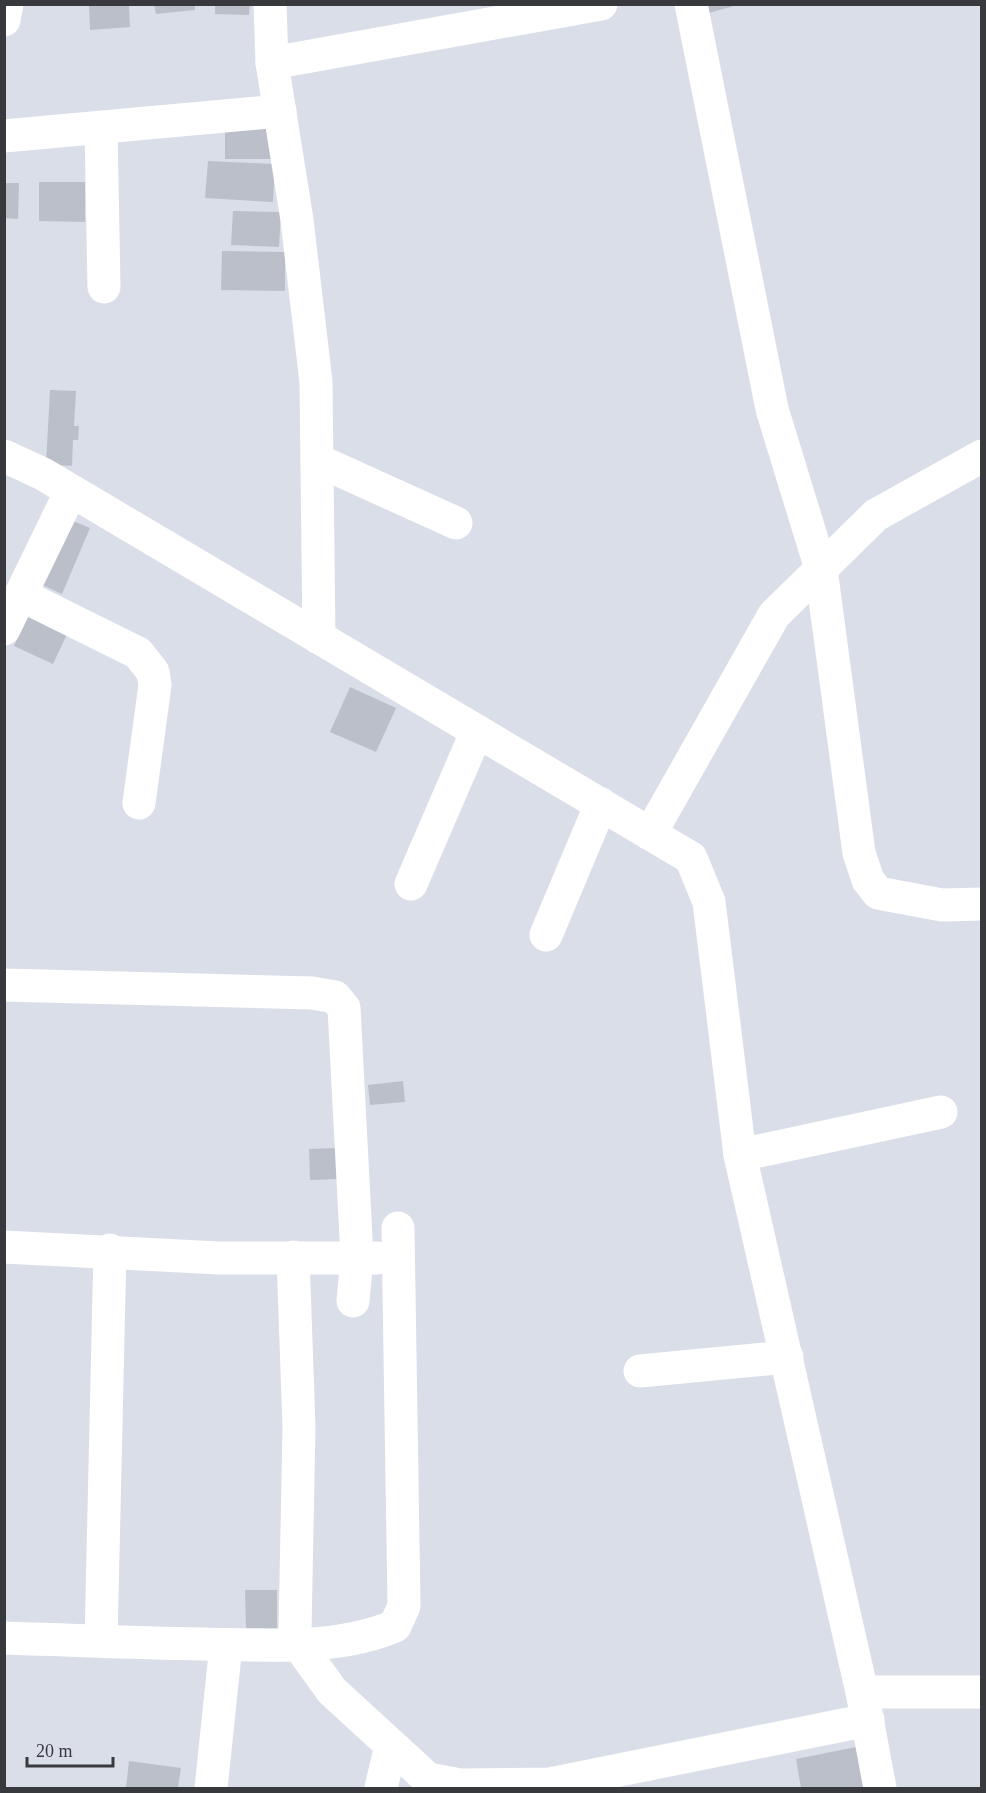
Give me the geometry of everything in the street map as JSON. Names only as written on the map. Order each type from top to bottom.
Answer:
[{"type":"street","points":[[4,20],[7,4]]},
{"type":"street","points":[[270,4],[272,63],[297,220],[314,371],[319,638]]},
{"type":"street","points":[[272,63],[602,4]]},
{"type":"street","points":[[691,4],[772,409],[821,569],[859,853],[868,880],[878,893],[942,905],[981,904]]},
{"type":"street","points":[[4,136],[280,111]]},
{"type":"street","points":[[101,128],[104,287]]},
{"type":"street","points":[[4,456],[71,491],[691,858],[709,902],[740,1155],[865,1706],[880,1788]]},
{"type":"street","points":[[650,834],[774,615],[876,515],[981,456]]},
{"type":"street","points":[[317,460],[456,523]]},
{"type":"street","points":[[4,629],[71,491]]},
{"type":"street","points":[[21,595],[138,653],[153,672],[155,685],[139,803]]},
{"type":"street","points":[[411,884],[477,731]]},
{"type":"street","points":[[546,934],[601,804]]},
{"type":"street","points":[[4,985],[312,993],[335,998],[344,1008],[357,1257],[352,1301]]},
{"type":"street","points":[[740,1155],[941,1112]]},
{"type":"street","points":[[4,1638],[226,1645],[298,1644],[370,1636],[395,1626],[404,1606],[398,1228]]},
{"type":"street","points":[[4,1247],[110,1250],[219,1258],[357,1257],[398,1260]]},
{"type":"street","points":[[101,1641],[110,1250]]},
{"type":"street","points":[[293,1257],[299,1427],[295,1631],[298,1644],[332,1692],[428,1779],[439,1785],[550,1784],[865,1706],[981,1692]]},
{"type":"street","points":[[640,1371],[787,1357]]},
{"type":"street","points":[[212,1788],[226,1645]]},
{"type":"street","points":[[381,1788],[391,1745]]},
{"type":"building","points":[[89,4],[129,4],[130,27],[90,30]]},
{"type":"building","points":[[154,4],[195,4],[195,10],[156,14]]},
{"type":"building","points":[[215,4],[250,4],[249,15],[215,14]]},
{"type":"building","points":[[706,4],[737,4],[737,5],[709,13]]},
{"type":"building","points":[[225,122],[271,122],[271,159],[225,159]]},
{"type":"building","points":[[208,161],[275,164],[273,202],[205,198]]},
{"type":"building","points":[[39,182],[85,182],[85,222],[39,221]]},
{"type":"building","points":[[4,183],[19,183],[18,219],[4,218]]},
{"type":"building","points":[[233,211],[281,212],[279,247],[231,245]]},
{"type":"building","points":[[222,251],[285,252],[285,291],[221,290]]},
{"type":"building","points":[[50,390],[76,391],[74,426],[79,426],[78,440],[73,440],[72,466],[46,464]]},
{"type":"building","points":[[68,519],[90,528],[62,594],[40,584]]},
{"type":"building","points":[[26,611],[69,630],[53,664],[14,646],[17,639],[10,635]]},
{"type":"building","points":[[350,687],[396,708],[376,752],[330,732]]},
{"type":"building","points":[[403,1081],[405,1102],[370,1105],[368,1085]]},
{"type":"building","points":[[337,1148],[338,1179],[310,1180],[309,1149]]},
{"type":"building","points":[[245,1590],[277,1590],[277,1628],[246,1628]]},
{"type":"building","points":[[856,1747],[864,1788],[801,1788],[796,1759]]},
{"type":"building","points":[[129,1761],[181,1768],[178,1788],[126,1788]]}]
